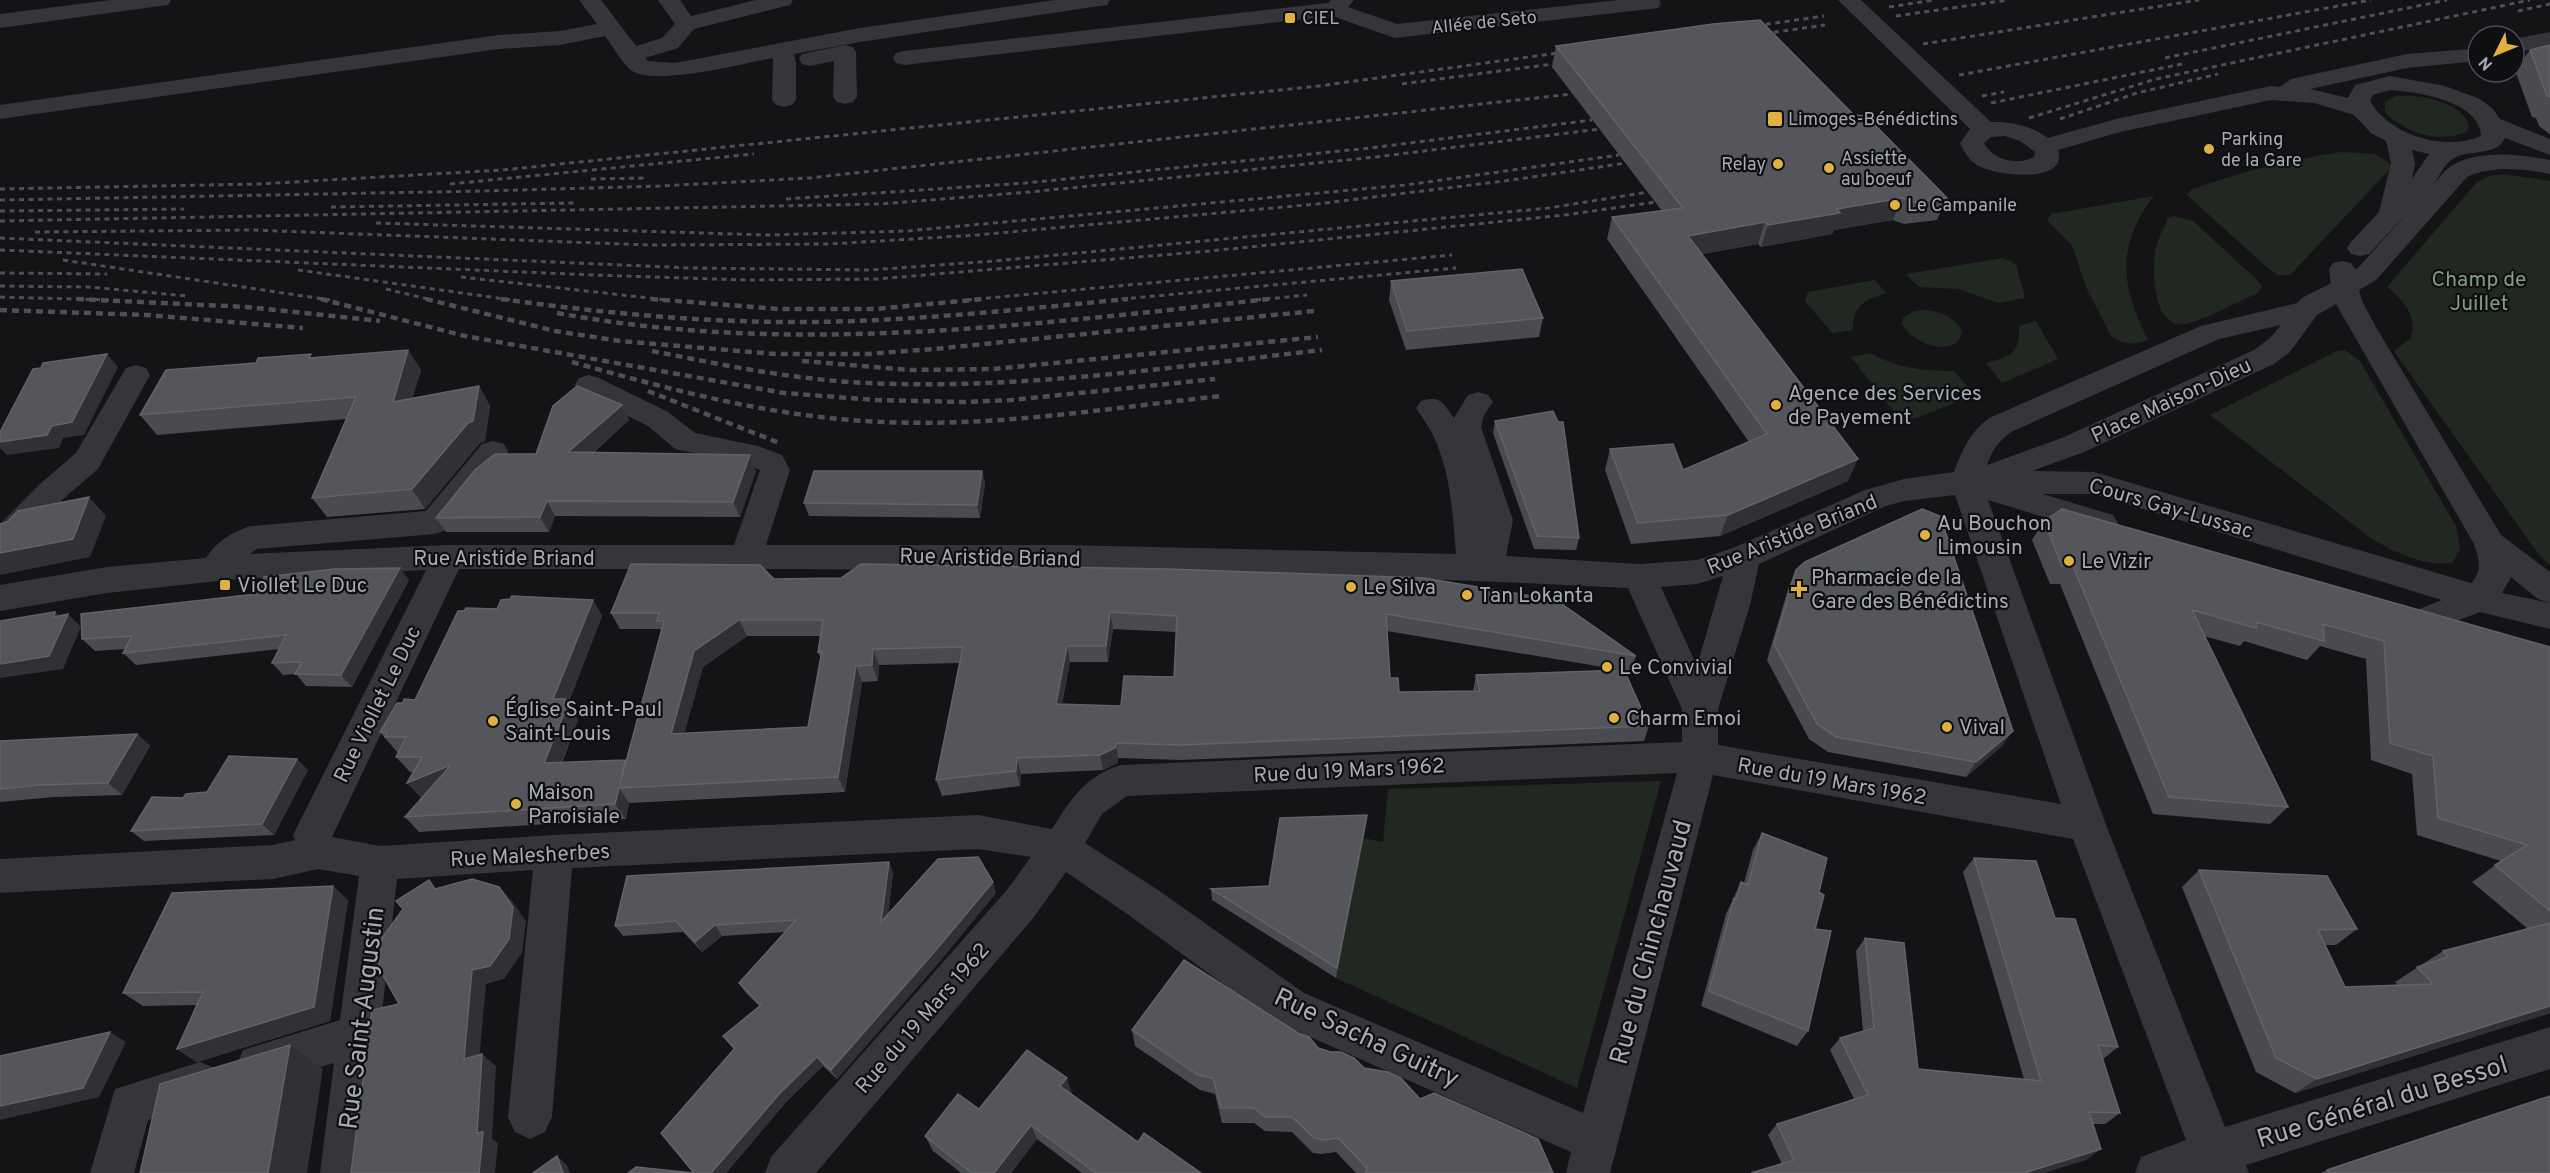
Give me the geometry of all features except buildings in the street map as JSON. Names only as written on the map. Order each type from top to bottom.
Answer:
[{"type":"street","points":[[0,21],[160,0]]},
{"type":"street","points":[[590,0],[641,67],[675,70],[845,52],[845,97]]},
{"type":"street","points":[[669,0],[686,24]]},
{"type":"street","points":[[631,55],[670,43],[686,24],[782,0]]},
{"type":"street","points":[[784,57],[860,35],[1099,0]]},
{"type":"street","points":[[1849,0],[1985,130]]},
{"type":"street","name":"Allée de Seto","points":[[1339,5],[1395,31],[1527,18],[1662,1]]},
{"type":"street","points":[[903,58],[1339,5]]},
{"type":"street","points":[[0,112],[499,42],[560,38],[611,28]]},
{"type":"street","points":[[2526,44],[2550,39]]},
{"type":"street","points":[[784,57],[784,100]]},
{"type":"street","points":[[2284,93],[2299,84],[2408,61],[2466,58]]},
{"type":"street","points":[[2416,85],[2466,60]]},
{"type":"street","points":[[2044,146],[2116,126],[2246,97],[2284,93],[2362,100],[2382,84],[2416,85],[2442,91],[2466,101],[2477,108],[2488,135],[2550,161]]},
{"type":"street","points":[[2466,101],[2467,84]]},
{"type":"street","points":[[2362,100],[2377,126],[2397,136],[2431,147],[2452,150]]},
{"type":"street","points":[[1985,130],[2017,131],[2028,135],[2044,146],[2047,156],[2040,165],[2021,169],[1998,165],[1988,160],[1974,148],[1974,137],[1985,130]]},
{"type":"street","points":[[2220,1163],[2087,825],[1997,564],[1965,482],[1977,449],[1988,434],[2000,425],[2211,332],[2306,310],[2343,279],[2392,212],[2420,185],[2438,156],[2488,135],[2550,148]]},
{"type":"street","points":[[2392,212],[2403,163],[2397,136]]},
{"type":"street","points":[[2343,279],[2367,274],[2458,172],[2472,165],[2499,162],[2550,168]]},
{"type":"street","points":[[2343,279],[2362,329],[2490,543],[2496,568],[2475,614]]},
{"type":"street","name":"Place Maison-Dieu","points":[[1965,482],[2027,464],[2073,445],[2264,357],[2280,345],[2306,310]]},
{"type":"street","points":[[13,530],[52,491],[87,461],[136,375]]},
{"type":"street","points":[[589,385],[658,419],[686,442],[758,457],[771,463],[775,470],[746,557]]},
{"type":"street","points":[[1478,402],[1470,414],[1466,427],[1497,520],[1495,539],[1480,568]]},
{"type":"street","points":[[1431,408],[1444,423],[1456,457],[1480,568]]},
{"type":"street","points":[[214,570],[225,554],[250,538],[435,522],[472,474],[493,452]]},
{"type":"street","name":"Cours Gay-Lussac","points":[[1965,482],[2128,530]]},
{"type":"street","name":"Cours Gay-Lussac","points":[[1965,482],[2094,483],[2475,614]]},
{"type":"street","name":"Rue Aristide Briand","points":[[0,598],[107,580],[214,570],[449,557],[1064,557],[1480,568],[1640,576],[1697,572],[1744,557],[1876,498],[1904,490],[1965,482]]},
{"type":"street","points":[[2490,543],[2550,590]]},
{"type":"street","name":"Rue Viollet Le Duc","points":[[318,852],[312,835],[449,557]]},
{"type":"street","name":"Rue du Chinchauvaud","points":[[1592,1157],[1700,757],[1700,709],[1733,605],[1744,557]]},
{"type":"street","name":"Rue du Chinchauvaud","points":[[1640,576],[1657,619],[1700,709]]},
{"type":"street","name":"Cours Gay-Lussac","points":[[2507,607],[2550,627]]},
{"type":"street","name":"Cours Gay-Lussac","points":[[2420,614],[2475,614],[2507,607],[2550,616]]},
{"type":"street","name":"Rue du 19 Mars 1962","points":[[788,1173],[1020,904],[1061,849],[1089,803],[1120,781],[1700,757],[1751,768],[2087,825]]},
{"type":"street","name":"Rue Malesherbes","points":[[0,876],[273,861],[318,852],[380,863],[554,852],[978,832],[1025,839],[1061,849]]},
{"type":"street","name":"Rue Sacha Guitry","points":[[1061,849],[1144,903],[1288,1007],[1592,1157]]},
{"type":"street","points":[[530,1117],[554,852]]},
{"type":"street","name":"Rue Saint-Augustin","points":[[342,1173],[380,863]]},
{"type":"street","points":[[111,1173],[130,1104],[359,1035]]},
{"type":"street","name":"Rue Général du Bessol","points":[[2157,1173],[2220,1163],[2550,1048]]},
{"type":"green space","points":[[2396,96],[2416,96],[2450,105],[2466,118],[2469,127],[2467,131],[2446,137],[2412,130],[2385,112],[2385,102]]},
{"type":"green space","points":[[2341,152],[2375,154],[2389,163],[2391,168],[2290,275],[2279,275],[2271,271],[2187,195],[2191,190],[2247,172]]},
{"type":"green space","name":"Champ de Juillet","points":[[2503,174],[2550,181],[2550,565],[2539,555],[2394,351],[2410,339],[2412,323],[2404,303],[2387,287],[2477,182],[2490,176]]},
{"type":"green space","points":[[2154,196],[2141,214],[2133,232],[2126,266],[2132,302],[2148,340],[2124,343],[2111,336],[2086,287],[2072,245],[2047,220],[2051,214]]},
{"type":"green space","points":[[2174,216],[2193,221],[2255,278],[2262,286],[2258,293],[2211,315],[2185,324],[2174,323],[2165,316],[2156,293],[2155,253],[2168,218]]},
{"type":"green space","points":[[2003,258],[2016,264],[2025,298],[1998,303],[1959,289],[1919,287],[1906,274]]},
{"type":"green space","points":[[1875,280],[1886,293],[1861,305],[1855,314],[1853,330],[1832,333],[1805,301],[1808,292]]},
{"type":"green space","points":[[1914,311],[1941,313],[1951,318],[1962,331],[1959,340],[1953,345],[1944,347],[1924,343],[1915,338],[1902,324],[1903,318]]},
{"type":"green space","points":[[2036,321],[2058,359],[2002,383],[1986,363],[2012,352],[2018,342],[2019,326]]},
{"type":"green space","points":[[2345,350],[2360,361],[2456,526],[2460,549],[2453,562],[2432,563],[2411,558],[2372,539],[2210,415],[2337,351]]},
{"type":"green space","points":[[1870,353],[1910,368],[1954,371],[1975,395],[1913,419],[1897,416],[1851,357]]},
{"type":"green space","points":[[1661,781],[1577,1088],[1336,978],[1363,838],[1383,842],[1388,789]]},
{"type":"railway","points":[[1889,7],[1934,0]]},
{"type":"railway","points":[[1896,16],[2008,0]]},
{"type":"railway","points":[[1923,44],[2199,0]]},
{"type":"railway","points":[[1959,75],[2371,0]]},
{"type":"railway","points":[[2165,58],[2447,0]]},
{"type":"railway","points":[[2029,118],[2156,79],[2530,0]]},
{"type":"railway","points":[[2518,11],[2550,4]]},
{"type":"railway","points":[[1747,27],[1824,16]]},
{"type":"railway","points":[[1755,35],[1825,25]]},
{"type":"railway","points":[[0,189],[259,184],[502,170],[1319,86],[1572,51]]},
{"type":"railway","points":[[1402,84],[1568,62]]},
{"type":"railway","points":[[1991,103],[2182,64]]},
{"type":"railway","points":[[2060,119],[2137,93],[2218,74]]},
{"type":"railway","points":[[1982,96],[2004,92]]},
{"type":"railway","points":[[0,200],[484,191],[660,186],[809,178],[1572,94]]},
{"type":"railway","points":[[786,199],[1026,183],[1370,148],[1592,120]]},
{"type":"railway","points":[[0,221],[879,204],[1030,192],[1376,157],[1600,129]]},
{"type":"railway","points":[[450,184],[754,154]]},
{"type":"railway","points":[[376,223],[767,235],[907,231],[1406,185],[1619,155]]},
{"type":"railway","points":[[35,232],[252,230],[649,245],[830,244],[977,235],[1317,204],[1512,180],[1626,163]]},
{"type":"railway","points":[[591,179],[648,178]]},
{"type":"railway","points":[[0,238],[691,268],[870,270],[994,261],[1549,208],[1649,192]]},
{"type":"railway","points":[[0,250],[594,275],[746,280],[877,279],[1210,251],[1565,215],[1656,202]]},
{"type":"railway","points":[[331,207],[574,203]]},
{"type":"railway","points":[[0,211],[184,209]]},
{"type":"railway","points":[[967,300],[1452,255]]},
{"type":"railway","points":[[63,260],[330,300]]},
{"type":"railway","points":[[1112,300],[1456,268]]},
{"type":"railway","points":[[298,270],[512,300]]},
{"type":"railway","points":[[0,273],[107,274]]},
{"type":"railway","points":[[461,277],[667,300]]},
{"type":"railway","points":[[0,286],[89,287],[187,296]]},
{"type":"railway","points":[[386,289],[432,300]]},
{"type":"railway","points":[[1256,300],[1307,295]]},
{"type":"railway","points":[[0,297],[83,299]]},
{"type":"railway","points":[[77,299],[83,299]]},
{"type":"railway","points":[[83,299],[109,300]]},
{"type":"railway","points":[[83,299],[247,307],[380,321]]},
{"type":"railway","points":[[321,299],[465,336],[784,393],[876,400],[963,402],[1012,400],[1215,379]]},
{"type":"railway","points":[[426,299],[555,331],[620,341],[775,354],[867,354],[934,349],[1314,311]]},
{"type":"railway","points":[[501,299],[655,316],[771,322],[929,317],[1128,299]]},
{"type":"railway","points":[[651,299],[779,309],[875,309],[983,299]]},
{"type":"railway","points":[[557,313],[646,326],[735,333],[824,334],[914,332],[1003,326],[1270,299]]},
{"type":"railway","points":[[0,310],[147,315],[303,328]]},
{"type":"railway","points":[[802,361],[910,370],[994,369],[1318,337]]},
{"type":"railway","points":[[652,351],[813,379],[925,384],[1096,376],[1322,350]]},
{"type":"railway","points":[[572,362],[688,393],[766,409],[885,422],[927,423],[1011,419],[1221,396]]},
{"type":"railway","points":[[648,391],[782,444]]},
{"type":"place","name":"CIEL","points":[[1290,18]]},
{"type":"place","name":"Limoges-Bénédictins","points":[[1775,119]]},
{"type":"place","name":"Parking de la Gare","points":[[2209,149]]},
{"type":"place","name":"Relay","points":[[1778,164]]},
{"type":"place","name":"Assiette au boeuf","points":[[1829,168]]},
{"type":"place","name":"Le Campanile","points":[[1895,205]]},
{"type":"place","name":"Agence des Services de Payement","points":[[1776,405]]},
{"type":"place","name":"Au Bouchon Limousin","points":[[1925,535]]},
{"type":"place","name":"Le Vizir","points":[[2069,561]]},
{"type":"place","name":"Viollet Le Duc","points":[[225,585]]},
{"type":"place","name":"Le Silva","points":[[1351,587]]},
{"type":"place","name":"Pharmacie de la Gare des Bénédictins","points":[[1799,589]]},
{"type":"place","name":"Tan Lokanta","points":[[1467,595]]},
{"type":"place","name":"Le Convivial","points":[[1607,667]]},
{"type":"place","name":"Charm Emoi","points":[[1614,718]]},
{"type":"place","name":"Église Saint-Paul Saint-Louis","points":[[493,721]]},
{"type":"place","name":"Vival","points":[[1947,727]]},
{"type":"place","name":"Maison Paroisiale","points":[[516,804]]}]
